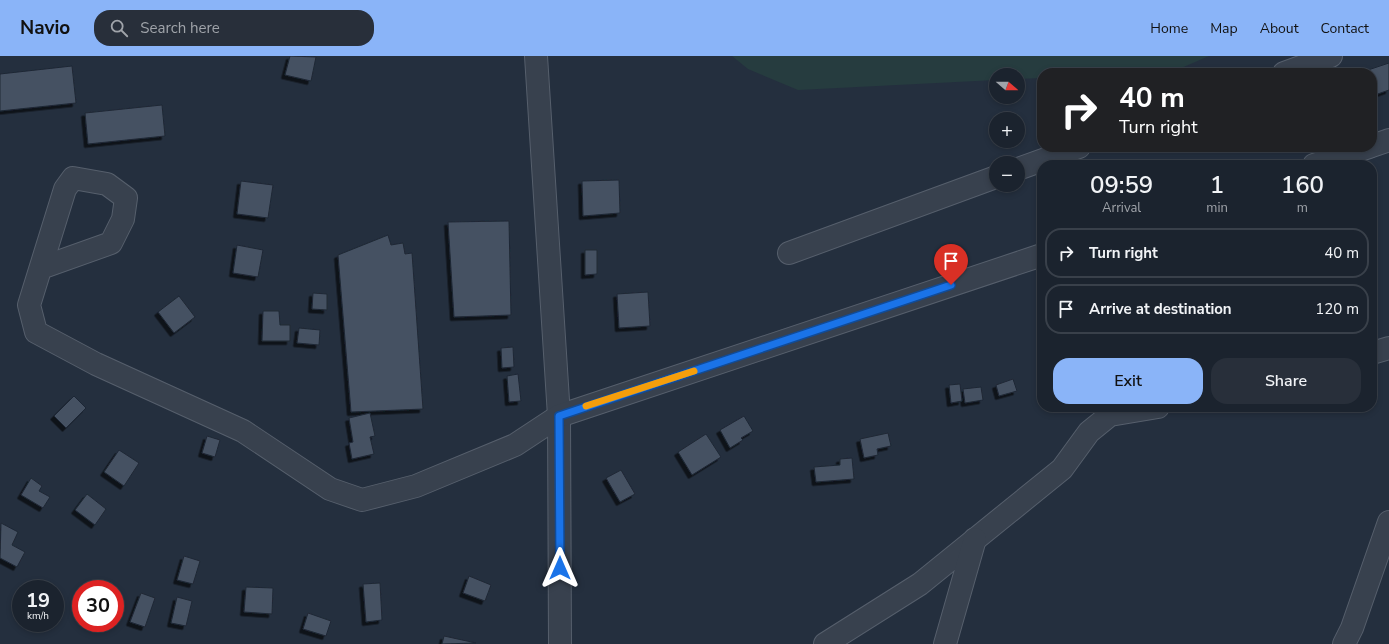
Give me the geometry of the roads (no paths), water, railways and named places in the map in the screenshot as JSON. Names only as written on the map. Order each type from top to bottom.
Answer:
[{"type":"street","points":[[536,56],[559,416],[560,644]]},
{"type":"street","points":[[1298,68],[1331,56]]},
{"type":"street","points":[[1377,144],[1389,140]]},
{"type":"street","points":[[1043,160],[1064,152]]},
{"type":"street","points":[[1329,160],[1354,152]]},
{"type":"street","points":[[1025,166],[1037,162]]},
{"type":"street","points":[[41,268],[111,243],[123,220],[126,198],[106,184],[74,178],[65,189],[29,306],[36,332],[96,364],[243,431],[330,489],[362,500],[416,486],[515,445],[559,416],[1037,257]]},
{"type":"street","points":[[789,253],[989,180]]},
{"type":"street","points":[[1377,352],[1389,348]]},
{"type":"street","points":[[825,644],[920,584],[1062,469],[1088,432],[1110,415],[1128,412]]},
{"type":"street","points":[[1344,644],[1352,628],[1389,522]]},
{"type":"street","points":[[945,644],[975,539]]}]
